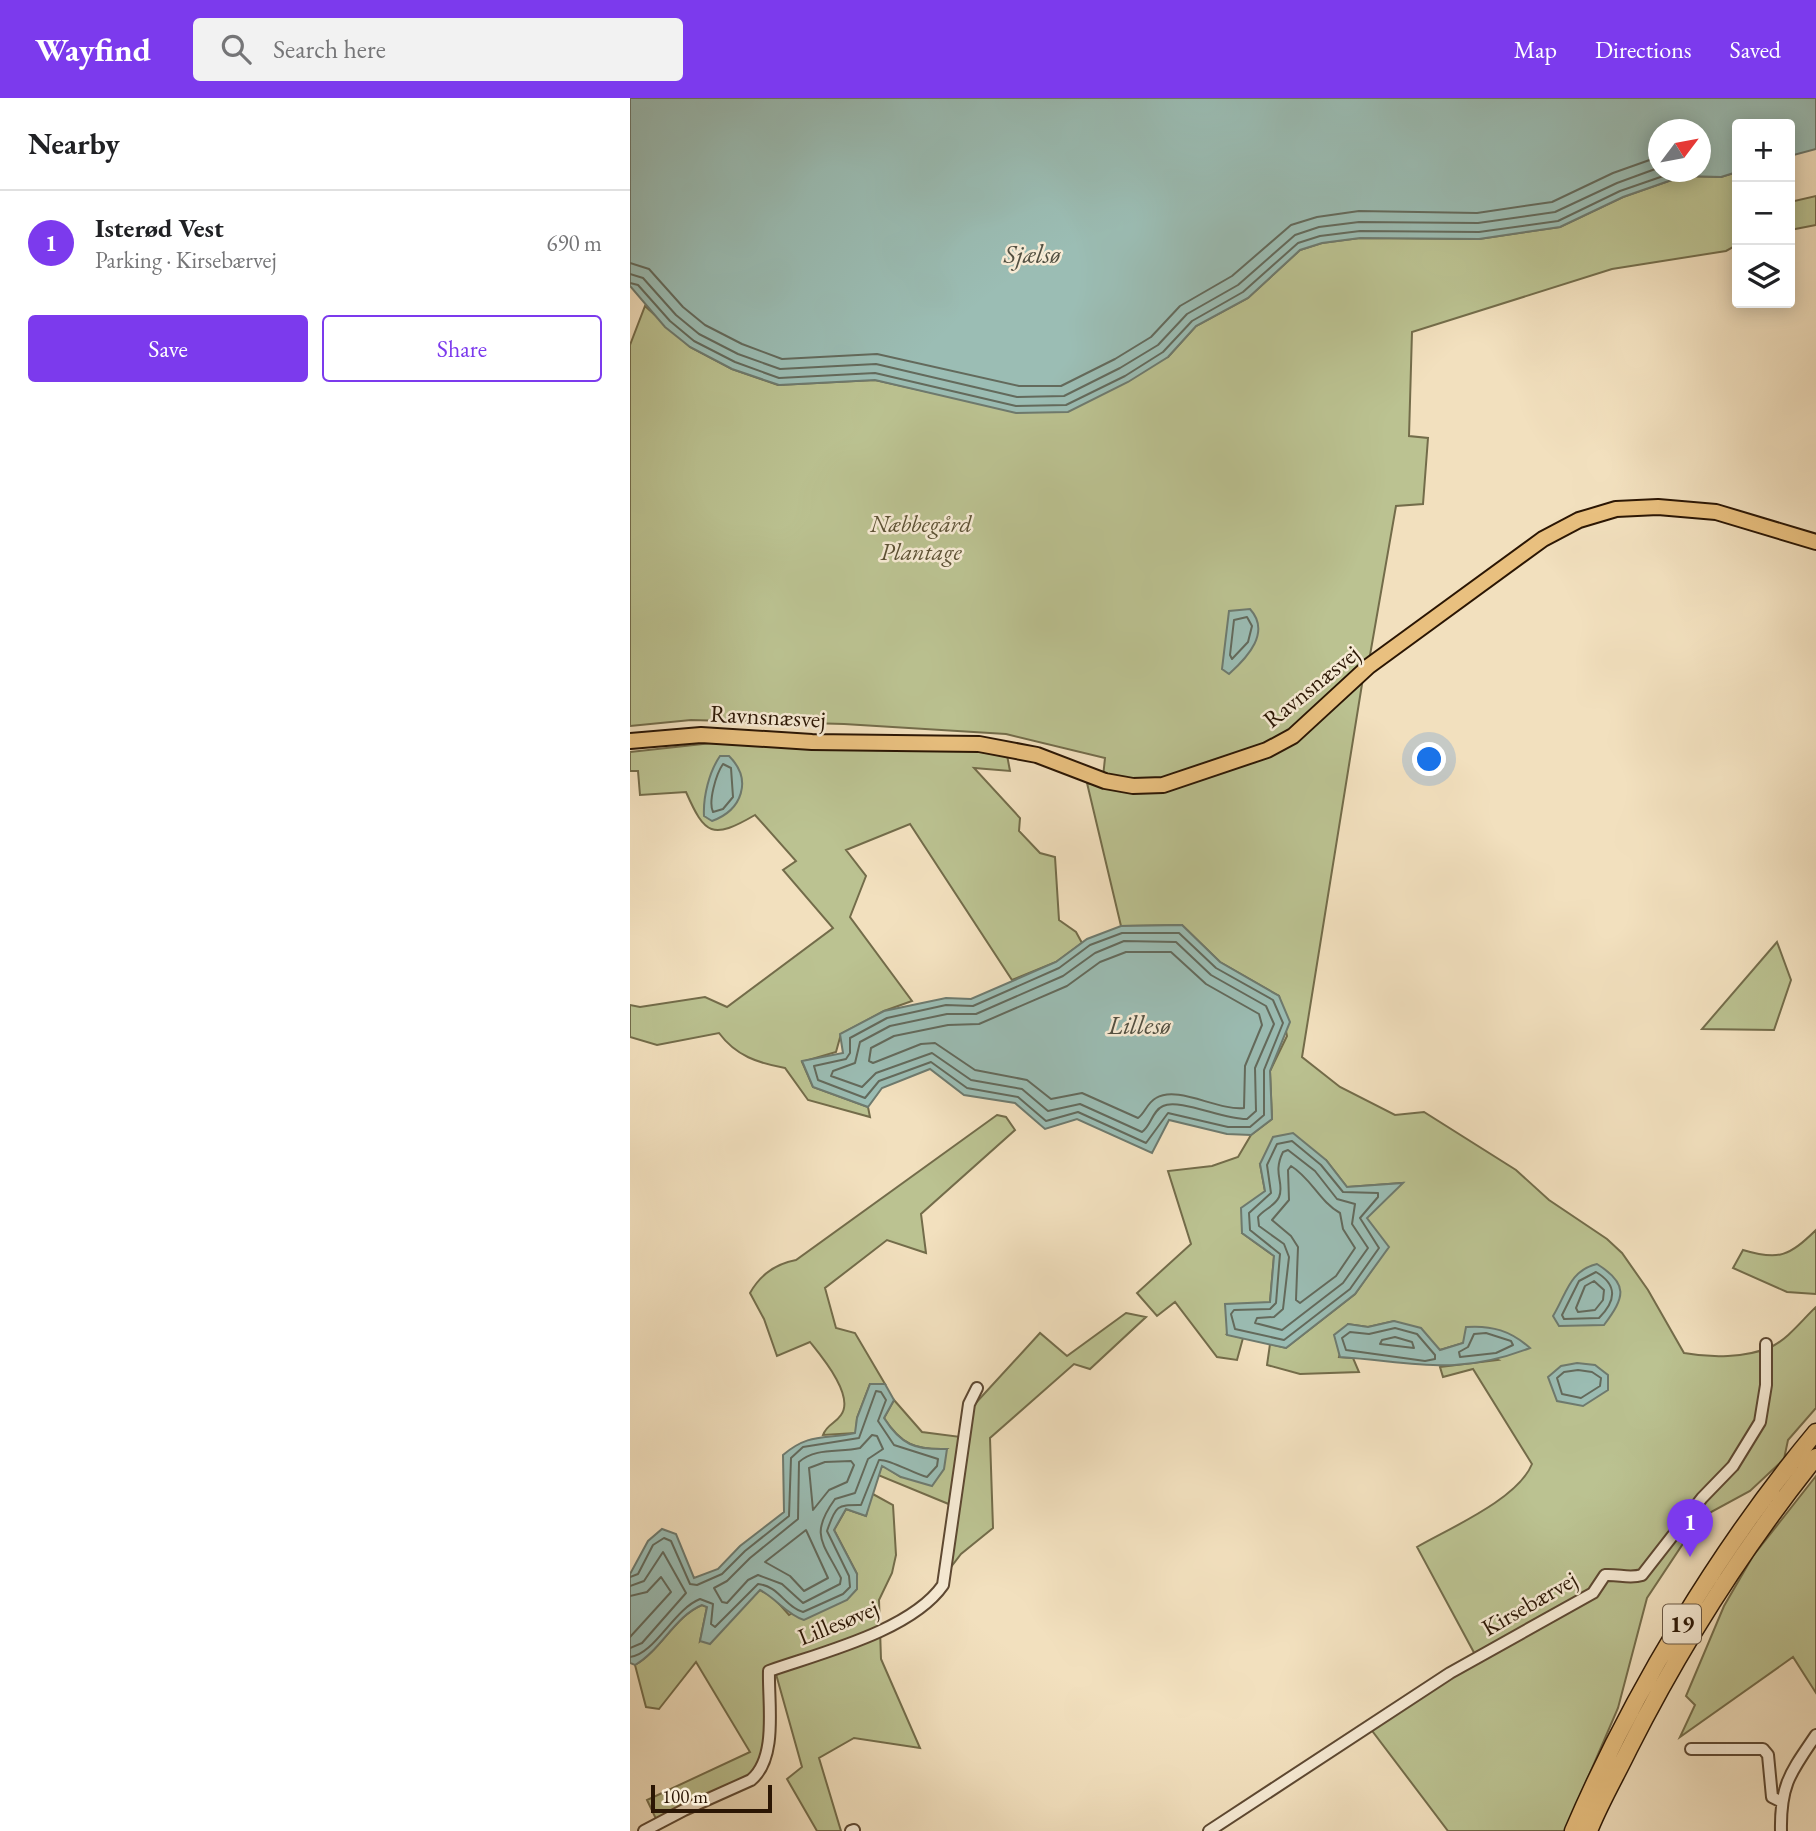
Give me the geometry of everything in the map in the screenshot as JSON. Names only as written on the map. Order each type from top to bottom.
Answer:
[{"type":"highway","name":"19","points":[[1573,1831],[1626,1720],[1713,1572],[1816,1432]]},
{"type":"highway","name":"19","points":[[1589,1831],[1645,1718],[1704,1616],[1765,1525],[1816,1457]]},
{"type":"main road","name":"Ravnsnæsvej","points":[[630,741],[701,735],[812,742],[979,744],[1037,755],[1105,781],[1133,786],[1164,785],[1268,750],[1293,736],[1370,666],[1543,539],[1580,520],[1616,509],[1669,508],[1716,512],[1816,542]]},
{"type":"street","name":"Kirsebærvej","points":[[1209,1831],[1450,1673],[1592,1592],[1605,1575],[1620,1574],[1629,1578],[1643,1575],[1702,1498],[1733,1465],[1760,1422],[1766,1385],[1766,1344]]},
{"type":"street","name":"Lillesøvej","points":[[644,1831],[751,1780],[760,1773],[768,1744],[769,1671],[860,1638],[932,1600],[943,1585],[969,1404],[977,1388]]},
{"type":"street","points":[[1782,1831],[1780,1801],[1788,1777],[1816,1735]]},
{"type":"street","points":[[1691,1749],[1763,1749],[1768,1755],[1772,1797],[1780,1801]]},
{"type":"green space","name":"Næbbegård Plantage","points":[[1732,174],[1732,248],[1726,251],[1612,269],[1412,332],[1409,436],[1428,438],[1423,504],[1396,506],[1369,661],[1287,734],[1265,747],[1164,780],[1103,777],[1105,758],[1006,734],[844,724],[691,720],[630,726],[630,345],[645,306],[690,347],[732,369],[778,385],[875,380],[933,393],[1168,357],[1196,326],[1248,298],[1300,250],[1322,243],[1360,238],[1479,239],[1560,227],[1623,197],[1666,182],[1711,182],[1711,177]]},
{"type":"green space","points":[[1816,196],[1816,225],[1795,229],[1795,201]]},
{"type":"green space","points":[[1363,678],[1302,1057],[1340,1087],[1395,1115],[1424,1112],[1516,1170],[1549,1200],[1607,1239],[1622,1253],[1648,1290],[1684,1353],[1728,1356],[1761,1351],[1783,1339],[1816,1307],[1816,1408],[1788,1440],[1784,1459],[1750,1491],[1700,1518],[1647,1598],[1618,1708],[1565,1831],[1448,1831],[1370,1728],[1478,1660],[1417,1547],[1498,1501],[1513,1489],[1532,1464],[1473,1369],[1443,1377],[1440,1367],[1498,1360],[1463,1343],[1440,1350],[1394,1321],[1368,1327],[1348,1324],[1339,1357],[1353,1358],[1359,1372],[1300,1374],[1267,1365],[1270,1344],[1286,1348],[1355,1294],[1388,1247],[1366,1218],[1402,1183],[1347,1187],[1326,1160],[1260,1164],[1265,1191],[1242,1233],[1274,1256],[1270,1302],[1227,1334],[1243,1338],[1237,1360],[1217,1357],[1175,1302],[1157,1316],[1137,1293],[1191,1244],[1168,1171],[1212,1166],[1238,1157],[1251,1135],[1272,1119],[1270,1071],[1287,1036],[1279,996],[1220,962],[1182,925],[1121,926],[1087,783],[1129,792],[1267,754]]},
{"type":"green space","points":[[712,743],[973,751],[1007,755],[1010,771],[974,768],[1020,818],[1019,831],[1040,853],[1055,857],[1059,920],[1076,932],[1082,943],[1056,962],[1012,980],[910,824],[846,850],[866,876],[850,917],[912,1001],[884,1011],[841,1034],[836,1052],[802,1062],[813,1087],[868,1107],[870,1117],[808,1100],[785,1068],[766,1064],[740,1053],[719,1033],[657,1045],[630,1037],[630,1005],[640,1007],[705,997],[727,1007],[833,928],[783,870],[796,861],[755,815],[729,828],[712,829],[699,817],[686,792],[640,795],[638,771],[630,771],[630,752]]},
{"type":"green space","points":[[1777,942],[1791,980],[1774,1030],[1702,1029]]},
{"type":"green space","points":[[997,1115],[1006,1117],[1015,1130],[921,1214],[926,1253],[887,1240],[825,1288],[836,1328],[855,1333],[885,1384],[870,1384],[857,1418],[856,1433],[823,1435],[841,1415],[844,1398],[841,1388],[810,1342],[777,1356],[764,1319],[750,1293],[769,1271],[796,1260]]},
{"type":"green space","points":[[1816,1230],[1816,1294],[1787,1292],[1733,1268],[1743,1250],[1766,1255],[1783,1254],[1798,1246]]},
{"type":"green space","points":[[1126,1313],[1146,1317],[1090,1369],[1074,1364],[990,1438],[993,1528],[961,1554],[948,1571],[973,1406],[1040,1333],[1067,1356]]},
{"type":"green space","points":[[894,1400],[922,1432],[961,1437],[951,1505],[878,1475],[882,1465],[901,1477],[946,1449],[910,1444],[896,1434],[884,1418]]},
{"type":"green space","points":[[1816,1476],[1816,1693],[1793,1657],[1680,1737],[1695,1705],[1686,1696],[1724,1606],[1753,1556]]},
{"type":"green space","points":[[871,1493],[893,1505],[896,1555],[892,1573],[879,1600],[881,1659],[920,1748],[854,1738],[819,1758],[841,1831],[817,1831],[787,1779],[802,1767],[774,1667],[765,1744],[757,1771],[657,1821],[647,1800],[750,1752],[696,1662],[659,1709],[646,1707],[635,1665],[653,1651],[684,1617],[702,1605],[707,1607],[700,1641],[760,1590],[774,1598],[789,1615],[857,1574],[834,1530],[846,1509],[866,1516]]},
{"type":"water","name":"Sjælsø","points":[[630,98],[1816,98],[1816,149],[1795,155],[1795,119],[1732,119],[1732,174],[1721,177],[1711,177],[1711,119],[1648,119],[1648,182],[1666,182],[1623,197],[1560,227],[1479,239],[1360,238],[1322,243],[1300,250],[1248,298],[1196,326],[1168,357],[1128,382],[1068,412],[1016,413],[875,380],[779,385],[732,369],[690,347],[665,327],[630,286]]},
{"type":"water","points":[[1250,609],[1256,618],[1258,635],[1250,652],[1229,674],[1222,669],[1229,611]]},
{"type":"water","points":[[720,756],[729,756],[736,765],[741,775],[741,793],[731,810],[712,821],[704,816],[705,801],[710,777]]},
{"type":"water","name":"Lillesø","points":[[1182,925],[1220,962],[1279,996],[1290,1022],[1270,1071],[1272,1119],[1251,1135],[1227,1134],[1169,1120],[1152,1153],[1077,1119],[1045,1129],[1015,1103],[964,1095],[930,1069],[882,1088],[868,1107],[813,1087],[802,1061],[843,1053],[840,1034],[884,1011],[946,998],[971,999],[1056,962],[1087,939],[1121,926]]},
{"type":"water","points":[[1293,1133],[1326,1160],[1347,1187],[1403,1183],[1367,1218],[1389,1247],[1355,1294],[1286,1348],[1227,1335],[1225,1304],[1270,1302],[1274,1256],[1242,1233],[1241,1208],[1265,1191],[1260,1164],[1273,1137]]},
{"type":"water","points":[[1597,1264],[1615,1278],[1619,1285],[1619,1299],[1611,1315],[1604,1325],[1559,1326],[1553,1316],[1574,1277]]},
{"type":"water","points":[[1394,1321],[1421,1328],[1440,1350],[1463,1343],[1466,1327],[1493,1328],[1516,1337],[1530,1348],[1503,1357],[1457,1365],[1340,1357],[1334,1335],[1348,1324],[1368,1327]]},
{"type":"water","points":[[1577,1363],[1595,1365],[1608,1375],[1608,1390],[1583,1406],[1557,1401],[1548,1377],[1561,1366]]},
{"type":"water","points":[[870,1384],[885,1384],[894,1400],[884,1418],[903,1440],[917,1447],[947,1449],[944,1469],[932,1486],[901,1477],[882,1466],[866,1516],[846,1509],[834,1530],[857,1574],[857,1589],[847,1600],[804,1620],[760,1590],[710,1644],[700,1641],[707,1607],[702,1605],[684,1617],[644,1659],[635,1665],[630,1663],[630,1574],[648,1541],[662,1529],[676,1534],[694,1578],[718,1569],[740,1546],[784,1512],[783,1455],[810,1440],[855,1433],[857,1418]]},
{"type":"place","name":"Isterød Vest","points":[[1690,1557]]}]
